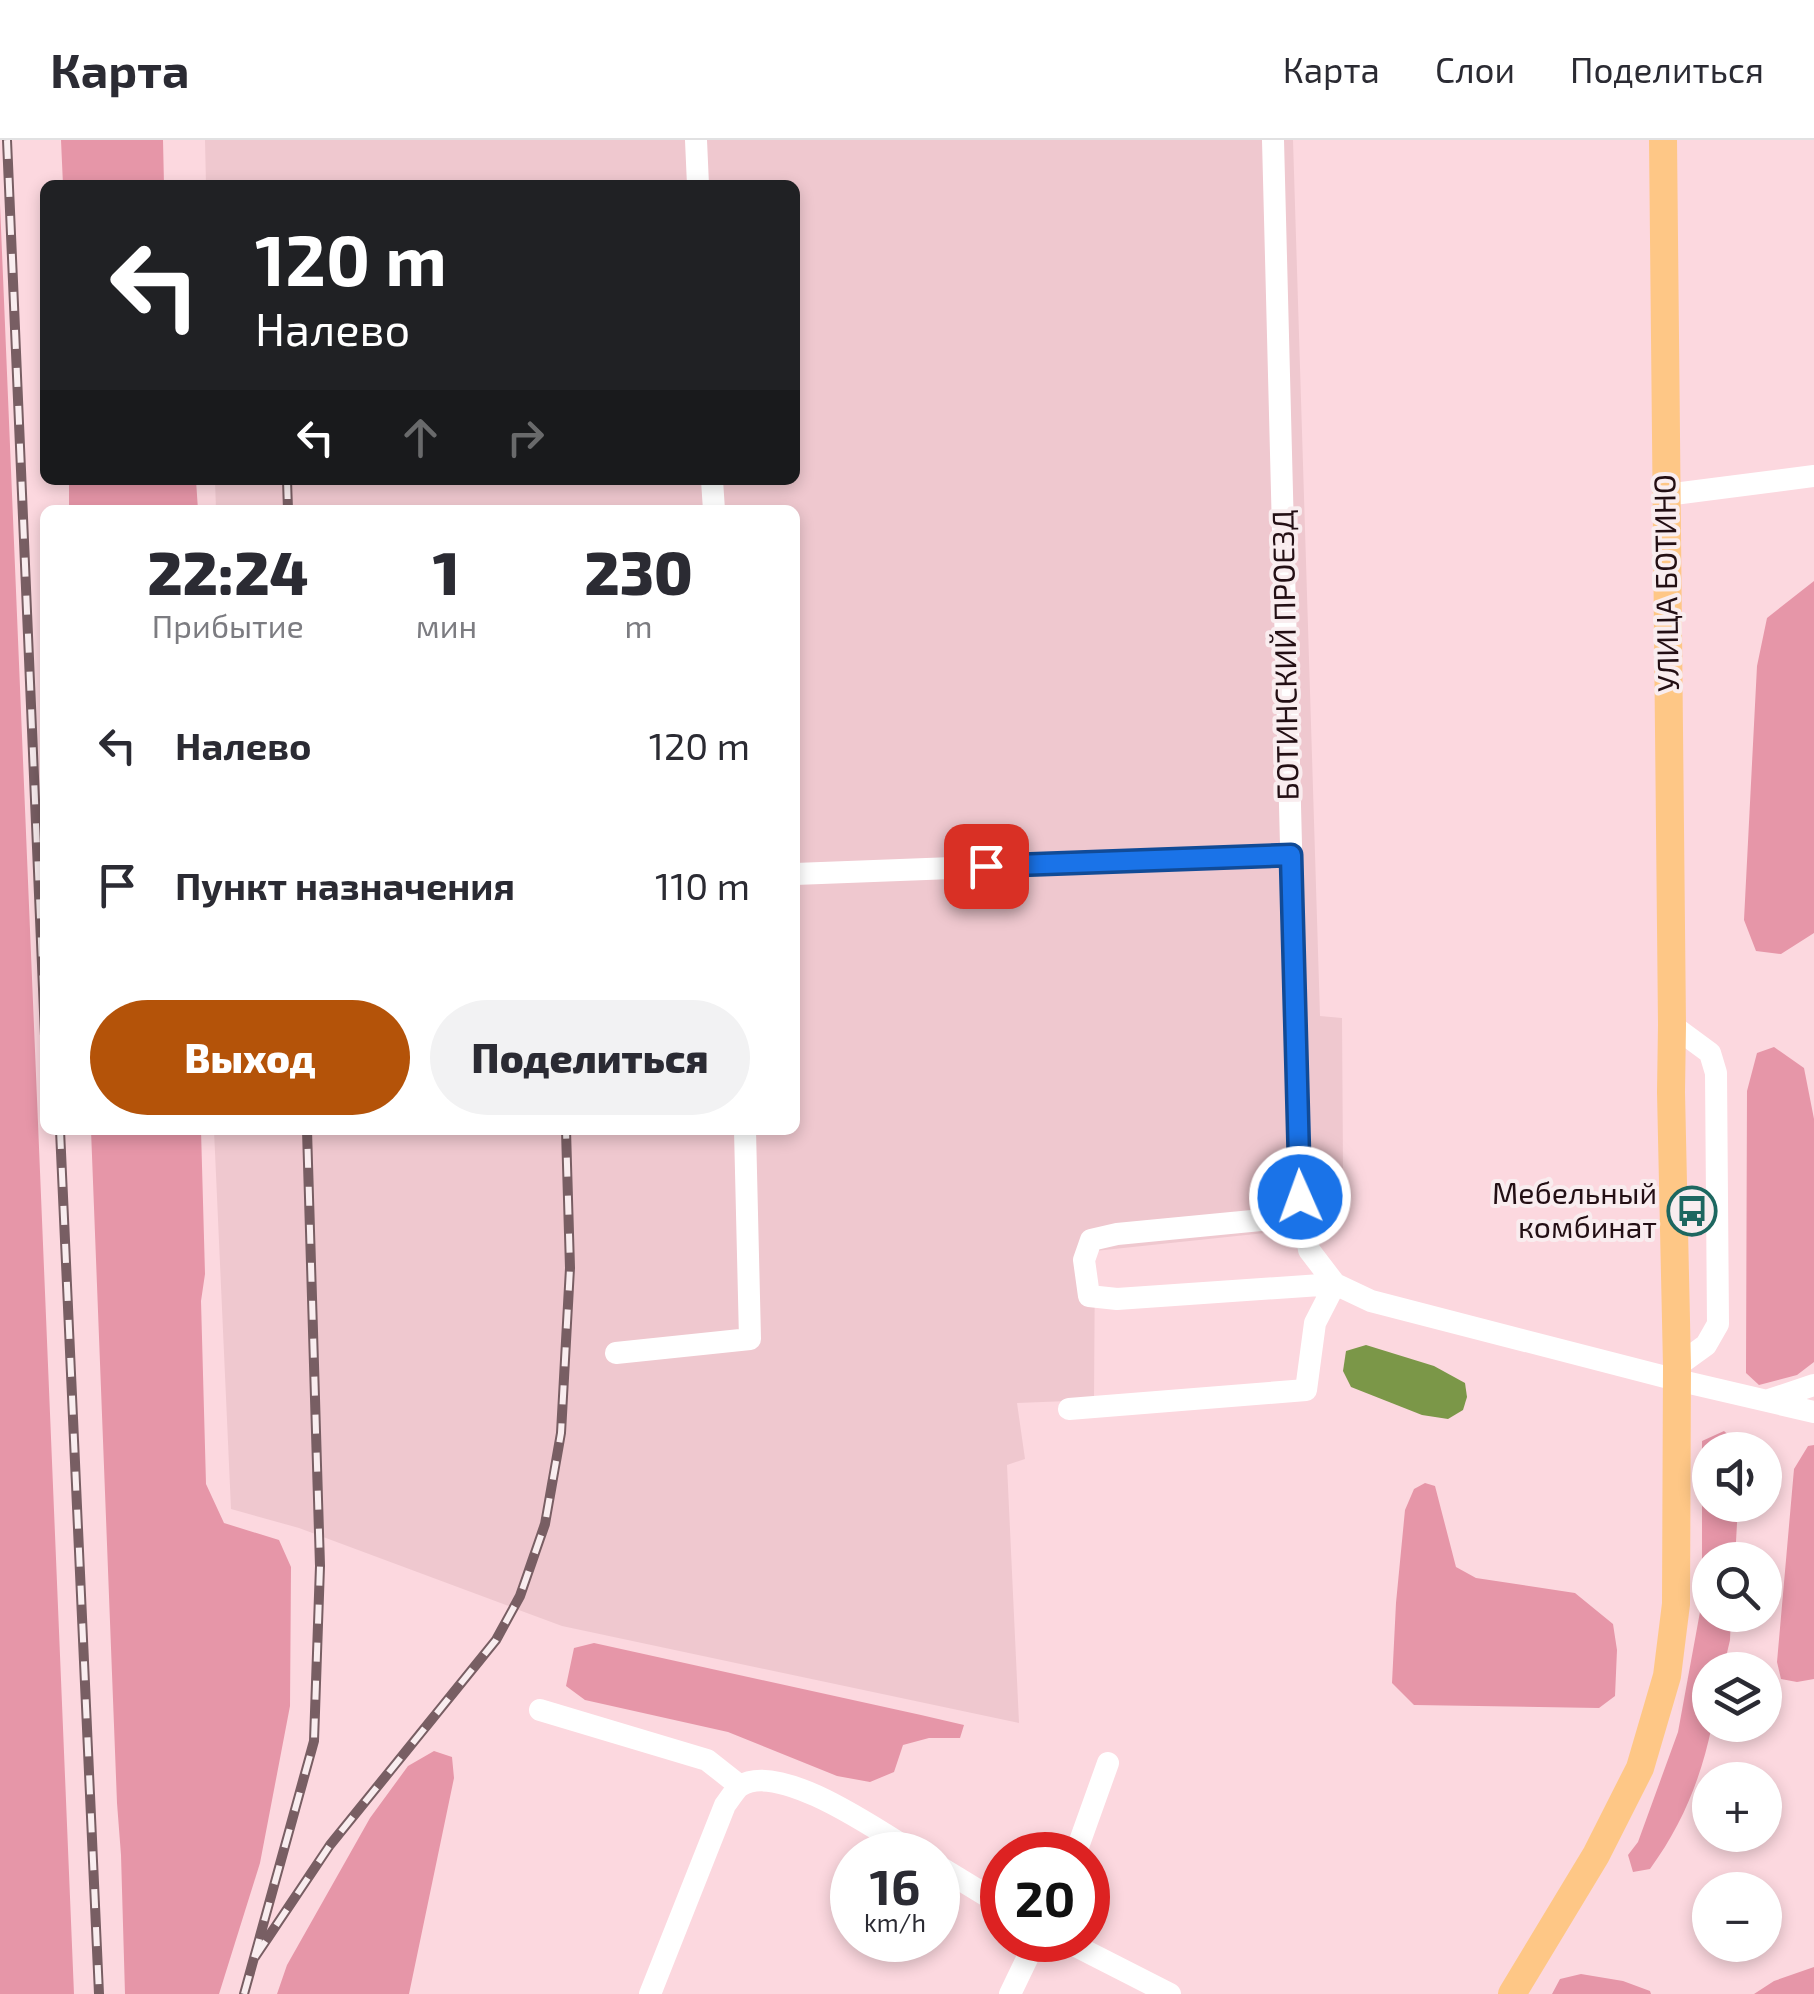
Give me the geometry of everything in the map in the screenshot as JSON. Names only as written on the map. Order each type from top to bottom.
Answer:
[{"type":"main road","name":"УЛИЦА БОТИНО","points":[[1512,1994],[1596,1855],[1640,1768],[1668,1676],[1676,1604],[1677,1373],[1670,1092],[1663,140]]},
{"type":"street","points":[[696,140],[698,180]]},
{"type":"street","name":"БОТИНСКИЙ ПРОЕЗД","points":[[1272,140],[1300,1197],[1309,1250],[1334,1284]]},
{"type":"street","points":[[1666,495],[1814,476]]},
{"type":"street","points":[[800,874],[1291,855]]},
{"type":"street","points":[[1672,1025],[1710,1053],[1716,1073],[1717,1111],[1718,1324],[1706,1345],[1677,1373]]},
{"type":"street","points":[[616,1353],[750,1339],[745,1135]]},
{"type":"street","points":[[1303,1216],[1091,1240],[1084,1260],[1089,1296],[1117,1299],[1334,1284],[1372,1301],[1677,1373],[1814,1412]]},
{"type":"street","points":[[1069,1409],[1306,1390],[1315,1323],[1334,1284]]},
{"type":"street","points":[[1766,1401],[1814,1384]]},
{"type":"street","points":[[540,1710],[706,1760],[740,1786]]},
{"type":"street","points":[[1083,1832],[1108,1763]]},
{"type":"street","points":[[650,1994],[725,1804],[740,1786],[762,1781],[784,1784],[820,1796],[880,1832]]},
{"type":"street","points":[[1010,1994],[1025,1962]]},
{"type":"street","points":[[1107,1962],[1170,1994]]},
{"type":"shaded area","points":[[61,140],[163,140],[164,180],[63,180]]},
{"type":"shaded area","points":[[205,140],[1293,140],[1320,1016],[1342,1018],[1343,1168],[1284,1169],[1284,1231],[1095,1251],[1094,1400],[1017,1403],[1025,1459],[1007,1465],[1019,1723],[562,1626],[299,1528],[231,1509],[214,1135],[800,1135],[800,505],[216,505],[215,485],[800,485],[800,180],[206,180]]},
{"type":"shaded area","points":[[0,204],[74,1994],[0,1994]]},
{"type":"shaded area","points":[[69,485],[196,485],[198,505],[69,505]]},
{"type":"shaded area","points":[[1814,581],[1814,933],[1781,954],[1756,951],[1744,920],[1757,666],[1767,618]]},
{"type":"shaded area","points":[[1774,1047],[1804,1068],[1814,1119],[1814,1362],[1797,1375],[1759,1385],[1746,1373],[1747,1091],[1757,1053]]},
{"type":"shaded area","points":[[91,1135],[201,1135],[206,1484],[224,1523],[279,1540],[291,1567],[290,1706],[260,1863],[219,1994],[125,1994]]},
{"type":"shaded area","points":[[1366,1345],[1434,1366],[1465,1383],[1467,1397],[1463,1410],[1448,1419],[1422,1415],[1351,1387],[1343,1371],[1346,1351]]},
{"type":"shaded area","points":[[1814,1445],[1814,1679],[1797,1682],[1782,1679],[1782,1652],[1778,1652],[1794,1469],[1808,1446]]},
{"type":"shaded area","points":[[1425,1483],[1435,1486],[1456,1567],[1476,1578],[1575,1593],[1613,1624],[1617,1650],[1615,1696],[1599,1708],[1414,1705],[1392,1683],[1405,1510],[1414,1489]]},
{"type":"shaded area","points":[[1702,1522],[1737,1522],[1736,1542],[1702,1542]]},
{"type":"shaded area","points":[[1696,1632],[1730,1632],[1727,1652],[1693,1652]]},
{"type":"shaded area","points":[[594,1643],[964,1725],[960,1738],[929,1738],[903,1745],[894,1772],[870,1782],[837,1776],[728,1732],[585,1700],[566,1686],[574,1648]]},
{"type":"shaded area","points":[[1692,1656],[1692,1742],[1708,1742],[1703,1762],[1692,1762],[1692,1792],[1672,1836],[1650,1869],[1633,1872],[1628,1855],[1638,1842],[1678,1732]]},
{"type":"shaded area","points":[[434,1751],[452,1757],[454,1778],[409,1994],[277,1994],[287,1965],[370,1818],[408,1766]]},
{"type":"shaded area","points":[[1814,1967],[1814,1994],[1754,1994],[1774,1981]]},
{"type":"shaded area","points":[[1581,1974],[1623,1981],[1651,1994],[1552,1994],[1560,1979]]},
{"type":"railway","points":[[7,140],[40,918]]},
{"type":"railway","points":[[287,485],[288,505]]},
{"type":"railway","points":[[60,1135],[99,1994]]},
{"type":"railway","points":[[244,1994],[314,1741],[320,1566],[307,1135]]},
{"type":"railway","points":[[255,1957],[330,1845],[496,1640],[520,1596],[545,1524],[561,1433],[570,1268],[566,1135]]},
{"type":"place","name":"Мебельный комбинат","points":[[1692,1211]]},
{"type":"route","points":[[986,866],[1291,855],[1300,1197]]}]
